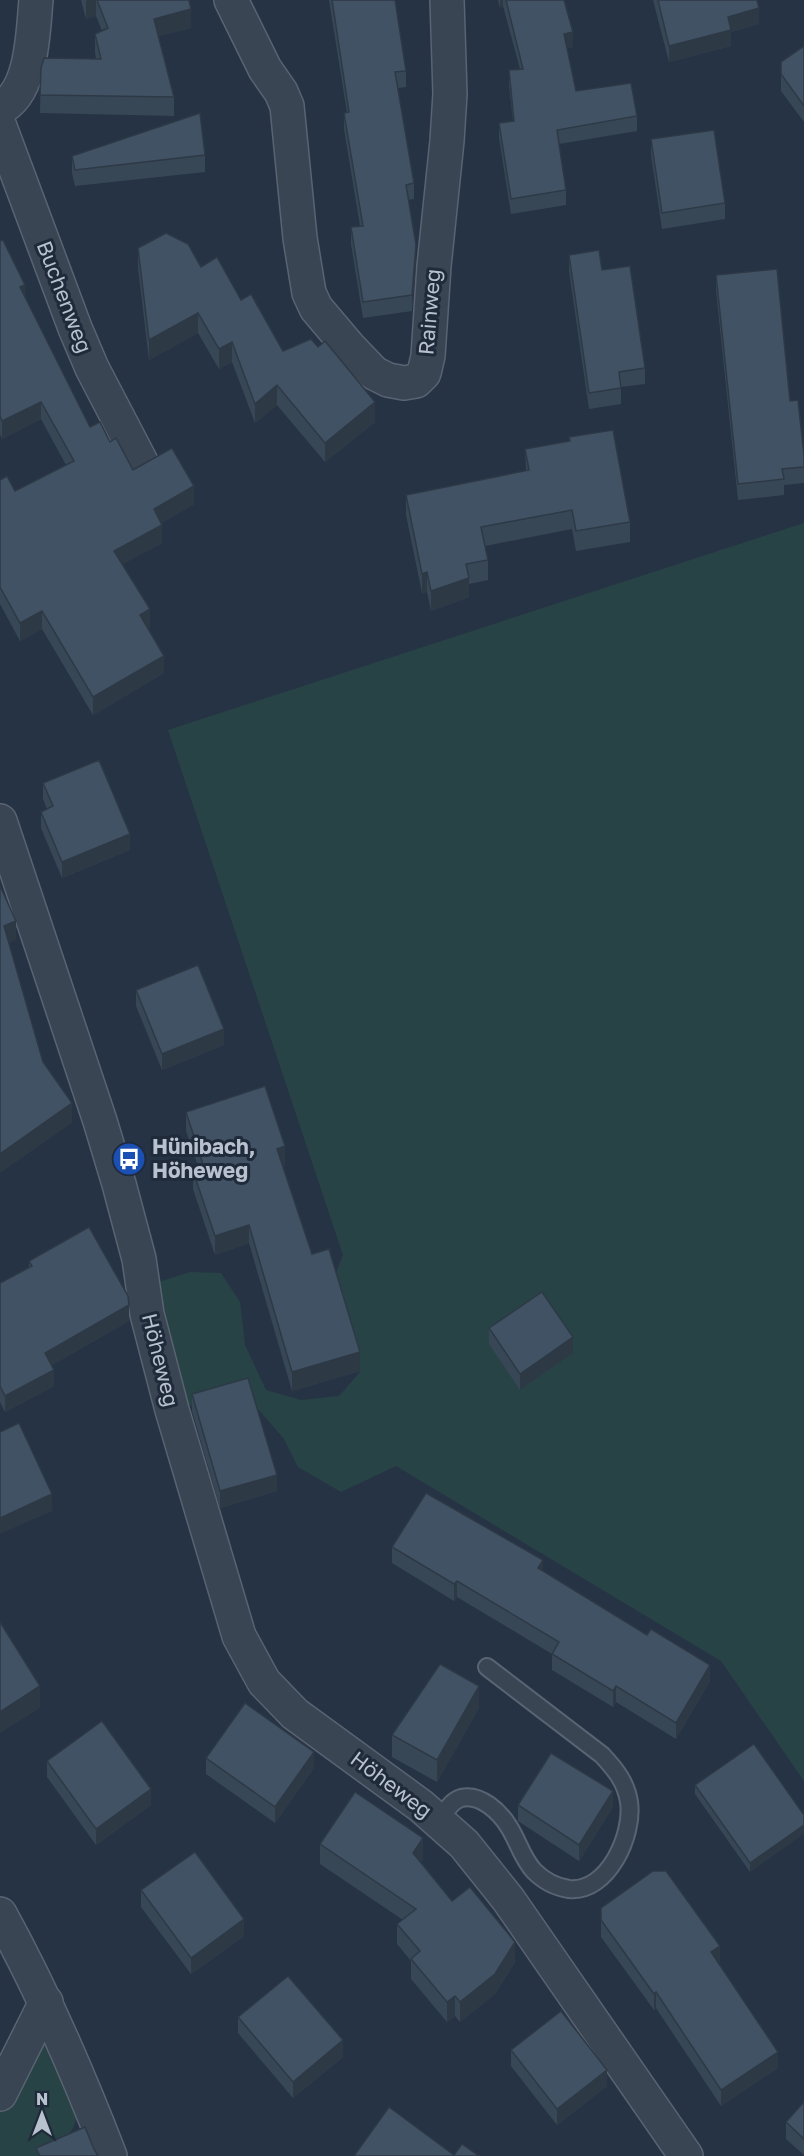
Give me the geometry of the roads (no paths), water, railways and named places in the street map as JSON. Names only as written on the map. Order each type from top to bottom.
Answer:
[{"type":"street","points":[[0,108],[16,95],[26,74],[36,0]]},
{"type":"street","name":"Rainweg","points":[[231,0],[265,69],[281,92],[287,106],[300,238],[309,292],[316,308],[374,373],[388,380],[404,383],[416,381],[424,373],[428,356],[449,105],[447,0]]},
{"type":"street","name":"Buchenweg","points":[[0,127],[75,328],[92,368],[141,462]]},
{"type":"street","name":"Höheweg","points":[[0,821],[119,1184],[139,1259],[147,1314],[239,1636],[264,1683],[294,1714],[439,1821],[464,1844],[508,1899],[686,2156]]},
{"type":"street","points":[[0,1914],[46,2002],[80,2078],[110,2156]]},
{"type":"street","points":[[0,2094],[46,2002]]},
{"type":"lane","name":"Höheweg","points":[[439,1821],[453,1802],[461,1798],[484,1802],[497,1811],[510,1828],[532,1870],[552,1884],[572,1889],[584,1889],[595,1884],[608,1872],[627,1827],[630,1812],[629,1800],[625,1785],[617,1771],[602,1755],[487,1667]]},
{"type":"place","name":"Hünibach, Höheweg","points":[[129,1159]]}]
